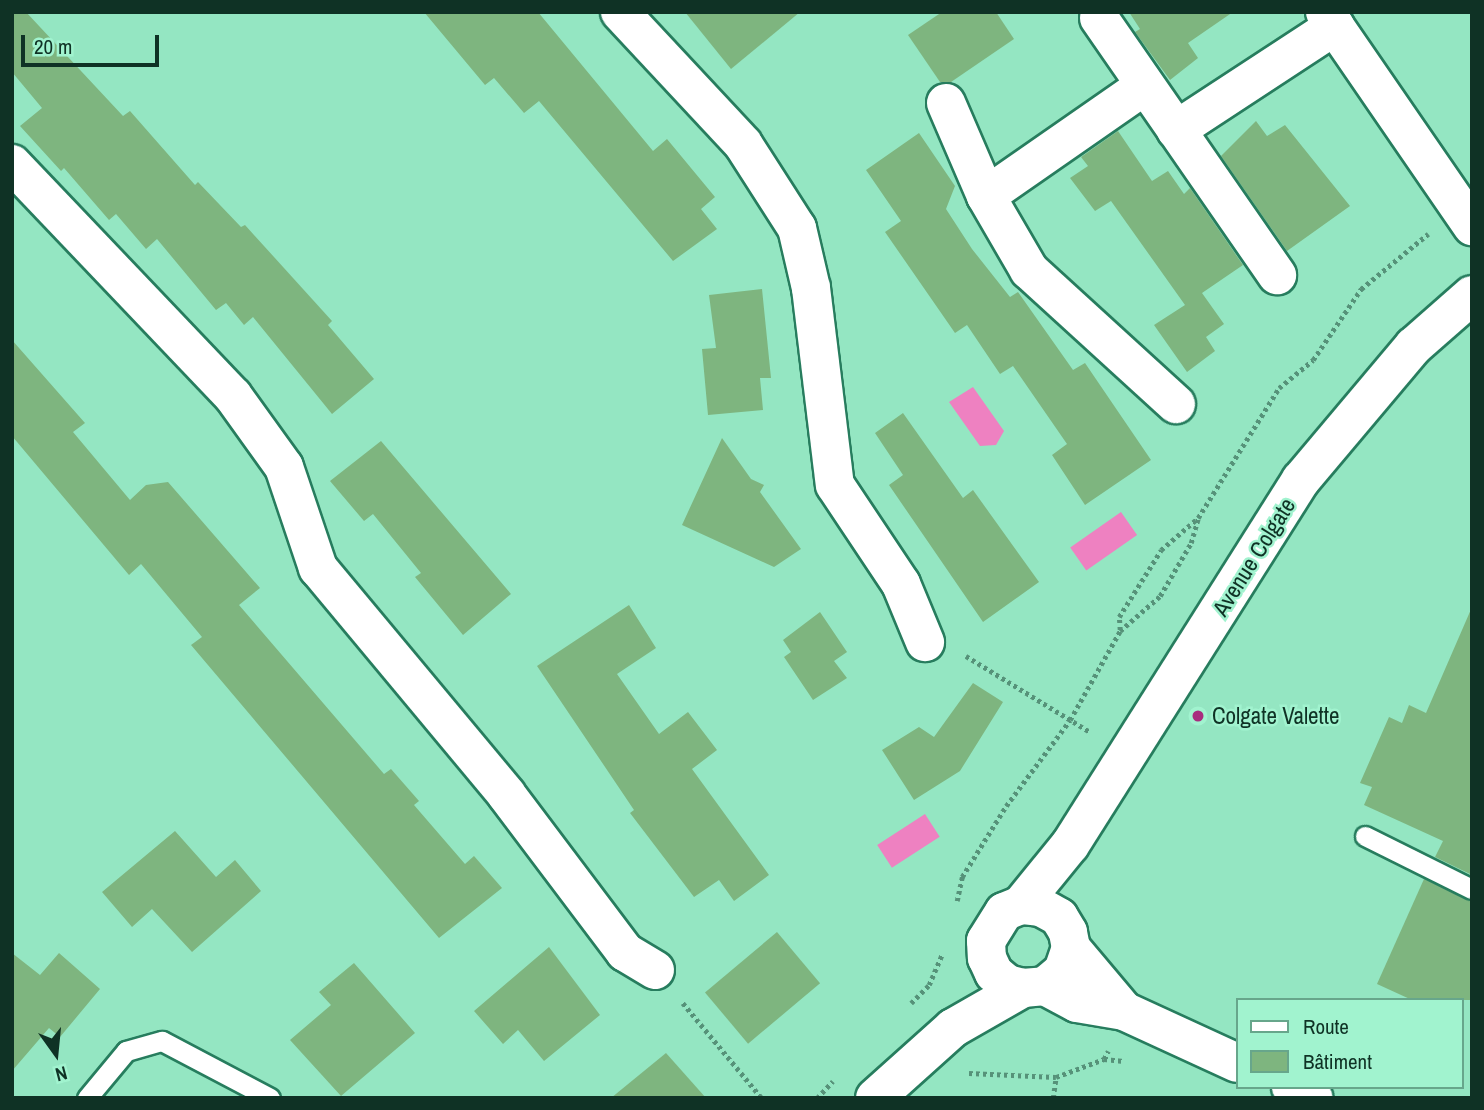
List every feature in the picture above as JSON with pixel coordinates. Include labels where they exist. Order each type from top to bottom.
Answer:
[{"type":"street","points":[[620,12],[743,144],[797,228],[811,288],[835,485],[901,584],[925,642]]},
{"type":"street","points":[[1099,18],[1143,88],[1176,130],[1277,275]]},
{"type":"street","points":[[1176,130],[1330,19],[1472,226]]},
{"type":"street","points":[[986,196],[1143,88]]},
{"type":"street","points":[[946,103],[986,196],[1029,270],[1176,404]]},
{"type":"street","points":[[12,164],[233,396],[284,467],[318,568],[498,784],[625,952],[655,970]]},
{"type":"street","name":"Avenue Colgate","points":[[953,1028],[987,958],[993,925],[1004,912],[1021,905],[1070,845],[1301,480],[1414,346],[1472,296]]},
{"type":"street","name":"Avenue Colgate","points":[[875,1098],[953,1028],[1063,971],[1070,845]]},
{"type":"street","points":[[1021,905],[1041,907],[1065,933],[1124,1011]]},
{"type":"street","points":[[987,958],[1007,984],[1034,987],[1077,1003],[1124,1011],[1236,1063]]},
{"type":"street","points":[[1295,1089],[1314,1098]]},
{"type":"lane","points":[[1365,836],[1472,889]]},
{"type":"lane","points":[[87,1098],[126,1051],[162,1041],[270,1098]]},
{"type":"path","points":[[951,910],[957,900],[962,877],[1000,816],[1070,720],[1120,631],[1160,596],[1191,543],[1198,518],[1279,388],[1313,360],[1361,289],[1433,230]]},
{"type":"path","points":[[1120,631],[1119,617],[1161,550],[1198,518]]},
{"type":"path","points":[[925,642],[967,656],[1097,737]]},
{"type":"path","points":[[904,1010],[929,985],[944,951]]},
{"type":"path","points":[[655,970],[762,1098]]},
{"type":"path","points":[[1104,1059],[1124,1011]]},
{"type":"path","points":[[962,1066],[968,1073],[1056,1077],[1104,1059],[1129,1060]]},
{"type":"path","points":[[1053,1098],[1056,1077]]},
{"type":"path","points":[[817,1098],[836,1078]]},
{"type":"shaded area","points":[[973,387],[1004,431],[996,445],[980,446],[949,402]]},
{"type":"shaded area","points":[[1121,512],[1137,535],[1086,570],[1070,548]]},
{"type":"shaded area","points":[[925,814],[940,837],[892,868],[877,845]]},
{"type":"building","points":[[12,12],[26,12],[123,116],[130,111],[195,185],[198,182],[241,227],[245,225],[332,321],[328,325],[374,379],[332,414],[253,317],[244,325],[226,303],[216,310],[157,239],[146,249],[116,214],[109,220],[64,168],[61,171],[20,126],[42,108],[12,72]]},
{"type":"building","points":[[424,12],[538,12],[653,151],[667,139],[715,197],[701,209],[717,229],[673,261],[539,101],[524,113],[494,78],[485,85]]},
{"type":"building","points":[[685,12],[800,12],[731,69]]},
{"type":"building","points":[[942,12],[996,12],[1014,39],[951,82],[940,82],[908,35]]},
{"type":"building","points":[[1129,12],[1233,12],[1188,43],[1198,58],[1170,80],[1135,32],[1140,29]]},
{"type":"building","points":[[1256,121],[1267,136],[1285,125],[1350,206],[1287,251],[1221,156]]},
{"type":"building","points":[[1118,131],[1152,181],[1168,171],[1184,194],[1190,188],[1243,265],[1202,293],[1224,324],[1206,337],[1215,351],[1187,372],[1154,325],[1185,305],[1111,201],[1095,211],[1070,178],[1088,166],[1081,157]]},
{"type":"building","points":[[919,133],[955,186],[946,209],[972,249],[1010,297],[1018,292],[1073,370],[1085,363],[1151,460],[1085,505],[1052,455],[1067,444],[1013,366],[1000,374],[967,325],[955,333],[885,232],[901,221],[866,170]]},
{"type":"building","points":[[762,289],[771,378],[760,378],[763,410],[708,415],[702,349],[716,348],[709,295]]},
{"type":"building","points":[[12,340],[85,423],[73,432],[130,500],[146,485],[168,482],[260,588],[239,605],[384,774],[391,769],[419,801],[414,805],[465,864],[474,856],[502,888],[439,938],[191,645],[202,637],[141,564],[129,575],[12,436]]},
{"type":"building","points":[[903,413],[963,498],[973,490],[1039,582],[983,622],[889,485],[903,475],[875,433]]},
{"type":"building","points":[[722,438],[751,479],[764,485],[760,492],[801,549],[774,567],[682,525]]},
{"type":"building","points":[[381,441],[511,594],[463,635],[415,577],[421,573],[373,514],[364,521],[330,481]]},
{"type":"building","points":[[629,605],[656,648],[617,674],[659,734],[688,712],[717,750],[692,769],[769,875],[734,901],[719,880],[694,897],[630,813],[634,810],[537,666]]},
{"type":"building","points":[[1472,607],[1472,875],[1435,857],[1443,841],[1364,805],[1372,787],[1360,783],[1389,717],[1402,723],[1409,705],[1426,713]]},
{"type":"building","points":[[820,612],[847,652],[834,661],[847,678],[813,700],[784,657],[791,652],[783,640]]},
{"type":"building","points":[[973,683],[1003,702],[960,771],[914,800],[882,750],[919,727],[934,737]]},
{"type":"building","points":[[175,831],[216,877],[235,860],[261,891],[192,952],[152,909],[132,927],[102,892]]},
{"type":"building","points":[[1424,879],[1472,901],[1472,1000],[1408,998],[1377,984]]},
{"type":"building","points":[[777,932],[820,983],[748,1044],[705,992]]},
{"type":"building","points":[[549,947],[600,1015],[544,1061],[518,1030],[503,1044],[474,1011]]},
{"type":"building","points":[[12,953],[40,975],[59,953],[100,989],[60,1037],[49,1028],[12,1071]]},
{"type":"building","points":[[354,963],[415,1033],[341,1096],[290,1040],[331,1005],[319,992]]},
{"type":"building","points":[[666,1053],[706,1098],[611,1098]]},
{"type":"place","name":"Colgate Valette","points":[[1198,716]]}]
